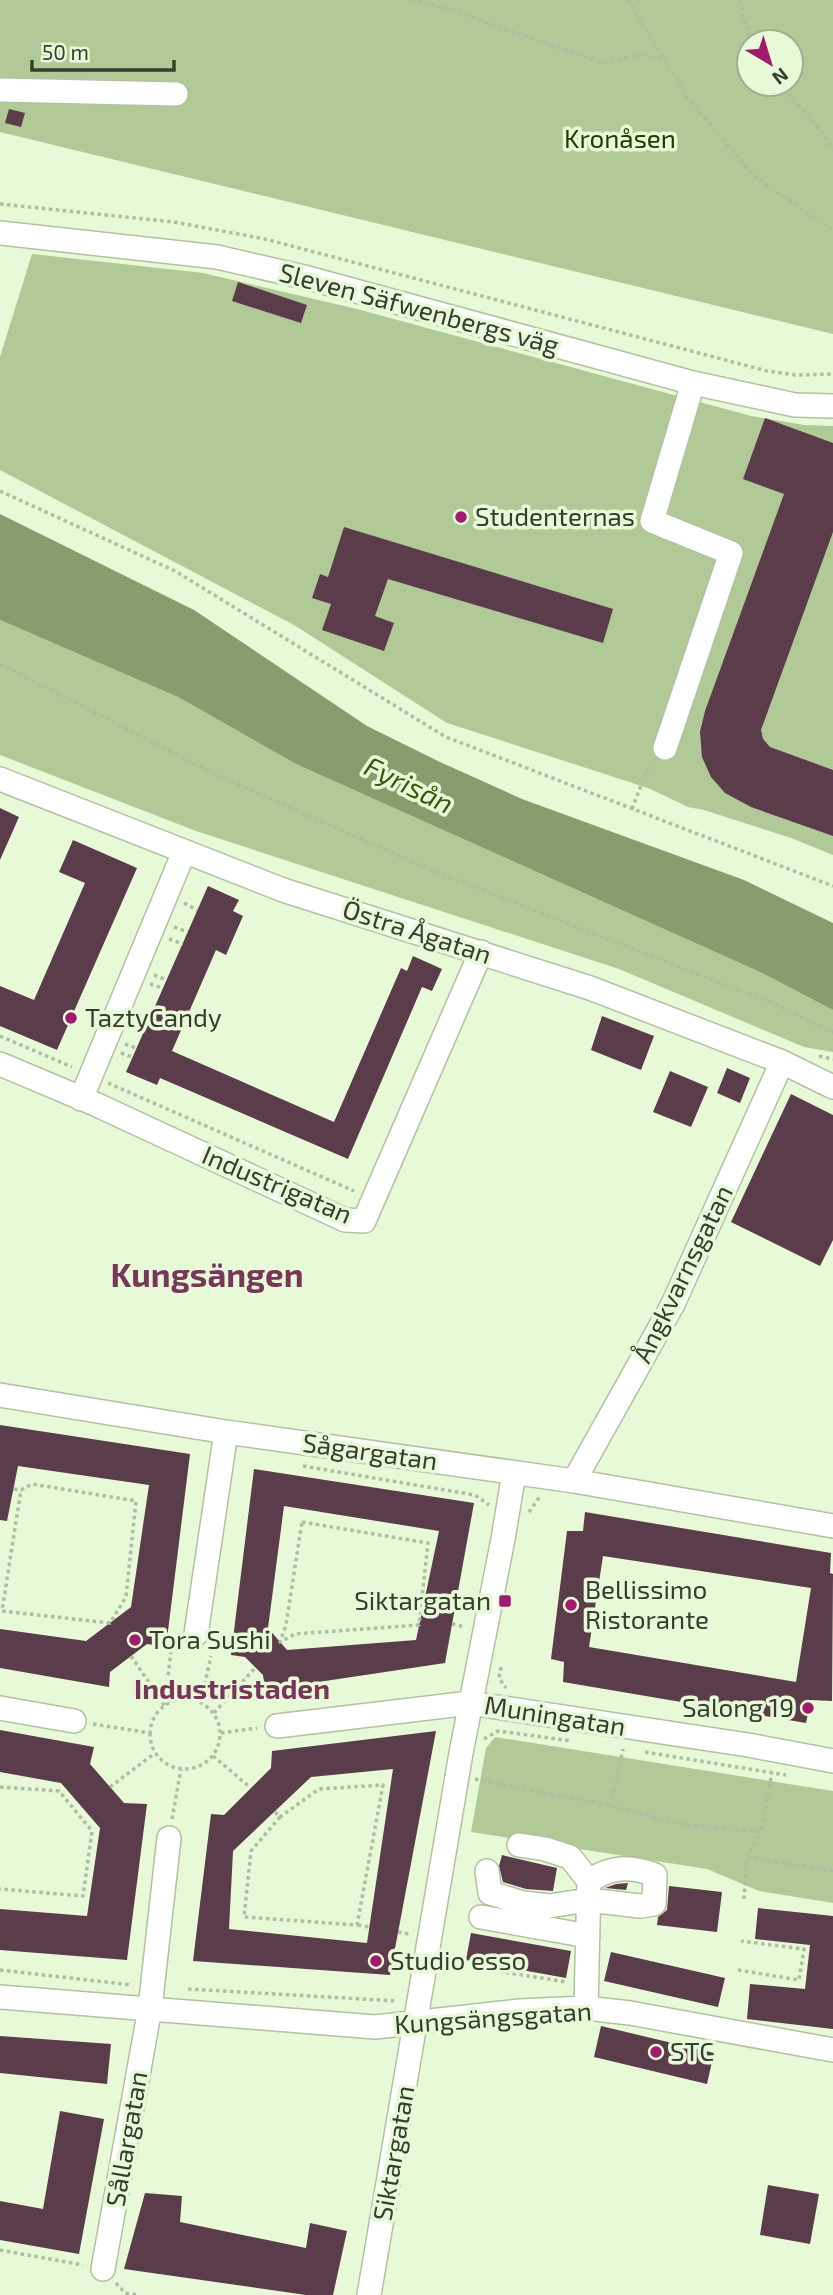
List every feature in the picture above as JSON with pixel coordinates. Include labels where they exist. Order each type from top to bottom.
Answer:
[{"type":"street","points":[[0,90],[176,94]]},
{"type":"street","name":"Sleven Säfwenbergs väg","points":[[0,233],[217,257],[308,278],[693,383],[795,405],[833,406]]},
{"type":"street","points":[[664,748],[731,553],[652,521],[693,383]]},
{"type":"street","name":"Östra Ågatan","points":[[0,779],[283,890],[590,988],[782,1062],[833,1087]]},
{"type":"street","points":[[81,1098],[184,852]]},
{"type":"street","name":"Industrigatan","points":[[0,1064],[81,1098],[345,1220],[364,1221],[481,953]]},
{"type":"street","name":"Ångkvarnsgatan","points":[[574,1481],[673,1304],[782,1062]]},
{"type":"street","name":"Sågargatan","points":[[0,1395],[226,1432],[514,1473]]},
{"type":"street","points":[[196,1634],[226,1432]]},
{"type":"street","points":[[514,1473],[833,1526]]},
{"type":"street","name":"Siktargatan","points":[[369,2295],[471,1703],[522,1511],[514,1473]]},
{"type":"street","name":"Muningatan","points":[[276,1726],[471,1703],[748,1745],[833,1761]]},
{"type":"street","points":[[0,1708],[75,1721]]},
{"type":"street","points":[[150,2008],[169,1838]]},
{"type":"street","points":[[519,1845],[570,1857],[589,1891],[586,2008]]},
{"type":"street","points":[[487,1871],[490,1894],[502,1898],[549,1906],[589,1891]]},
{"type":"street","points":[[481,1917],[588,1936]]},
{"type":"street","name":"Kungsängsgatan","points":[[0,1997],[375,2027],[519,2011],[586,2008],[630,2013],[833,2050]]},
{"type":"street","name":"Sållargatan","points":[[103,2269],[150,2008]]},
{"type":"path","points":[[411,0],[445,8],[603,63],[643,54],[665,60]]},
{"type":"path","points":[[628,0],[688,98],[752,174],[833,231]]},
{"type":"path","points":[[740,0],[747,28]]},
{"type":"path","points":[[792,98],[833,149]]},
{"type":"path","points":[[0,204],[174,222],[265,239],[767,371],[796,375],[833,374]]},
{"type":"path","points":[[0,491],[174,571],[446,737],[833,886]]},
{"type":"path","points":[[0,664],[219,776],[426,868],[777,1005],[833,1033]]},
{"type":"path","points":[[632,809],[647,770],[664,748]]},
{"type":"path","points":[[0,1036],[374,1200]]},
{"type":"path","points":[[302,1466],[475,1495],[488,1505],[522,1511],[541,1495],[545,1478]]},
{"type":"path","points":[[13,1489],[21,1490],[32,1484],[136,1501],[126,1597],[110,1623],[2,1611],[21,1490]]},
{"type":"path","points":[[302,1522],[428,1543],[419,1625],[295,1634],[280,1642],[286,1625],[302,1522]]},
{"type":"path","points":[[452,1624],[465,1627]]},
{"type":"path","points":[[167,1704],[194,1700],[214,1713],[221,1732],[219,1745],[214,1756],[205,1764],[193,1769],[181,1769],[163,1762],[155,1753],[150,1733],[153,1721],[167,1704],[171,1650]]},
{"type":"path","points":[[131,1656],[167,1704]]},
{"type":"path","points":[[201,1703],[208,1692],[205,1683],[211,1656]]},
{"type":"path","points":[[214,1713],[256,1667]]},
{"type":"path","points":[[501,1667],[499,1678],[505,1688]]},
{"type":"path","points":[[75,1721],[150,1733]]},
{"type":"path","points":[[221,1732],[276,1726]]},
{"type":"path","points":[[611,1806],[624,1749]]},
{"type":"path","points":[[110,1787],[155,1753]]},
{"type":"path","points":[[214,1756],[251,1788]]},
{"type":"path","points":[[169,1838],[181,1769]]},
{"type":"path","points":[[744,1899],[747,1857],[761,1832],[772,1773]]},
{"type":"path","points":[[475,1779],[611,1806],[679,1824],[761,1832]]},
{"type":"path","points":[[357,1925],[383,1785],[319,1789],[280,1817],[251,1851],[244,1917],[370,1927]]},
{"type":"path","points":[[0,1787],[59,1791],[92,1831],[83,1896],[0,1889]]},
{"type":"path","points":[[77,1815],[83,1809]]},
{"type":"path","points":[[275,1812],[280,1817]]},
{"type":"path","points":[[747,1857],[833,1871]]},
{"type":"path","points":[[398,1932],[409,1934]]},
{"type":"path","points":[[738,1970],[799,1980],[804,1949],[741,1941]]},
{"type":"path","points":[[471,1967],[587,1985]]},
{"type":"path","points":[[0,2250],[103,2269]]},
{"type":"green space","name":"Kronåsen","points":[[0,0],[833,0],[833,334],[0,132]]},
{"type":"green space","name":"Studenternas","points":[[32,254],[203,273],[357,309],[751,416],[804,425],[833,426],[833,855],[791,838],[688,807],[648,788],[447,723],[294,625],[0,470],[0,357]]},
{"type":"green space","points":[[0,620],[178,697],[296,764],[762,973],[833,1010],[833,1052],[804,1047],[619,969],[196,831],[0,755]]},
{"type":"green space","points":[[495,1737],[833,1791],[833,1903],[759,1891],[707,1869],[471,1832],[486,1748]]},
{"type":"water","name":"Fyrisån","points":[[0,514],[194,610],[367,726],[440,762],[522,799],[744,880],[833,923],[833,1010],[762,973],[296,764],[178,697],[0,620]]},
{"type":"building","points":[[9,109],[25,113],[21,127],[5,123]]},
{"type":"building","points":[[238,282],[307,305],[301,323],[232,301]]},
{"type":"building","points":[[765,418],[833,443],[833,532],[761,730],[763,739],[770,747],[833,770],[833,836],[751,807],[725,793],[711,777],[702,757],[700,732],[705,711],[784,494],[743,479]]},
{"type":"building","points":[[344,527],[613,609],[603,643],[388,579],[375,616],[394,623],[384,651],[322,630],[331,604],[312,598],[320,574],[328,577]]},
{"type":"building","points":[[0,808],[19,817],[0,860]]},
{"type":"building","points":[[73,840],[137,868],[57,1050],[0,1026],[0,986],[34,1000],[85,883],[59,872]]},
{"type":"building","points":[[208,886],[239,900],[233,911],[243,916],[226,955],[216,950],[172,1051],[334,1122],[401,968],[407,971],[413,956],[442,969],[432,991],[422,987],[348,1159],[160,1078],[157,1085],[126,1072]]},
{"type":"building","points":[[602,1016],[654,1036],[641,1070],[591,1050]]},
{"type":"building","points":[[727,1068],[750,1078],[740,1103],[717,1093]]},
{"type":"building","points":[[670,1071],[708,1087],[691,1127],[653,1112]]},
{"type":"building","points":[[791,1094],[833,1115],[833,1240],[820,1266],[731,1222]]},
{"type":"building","points":[[0,1425],[190,1454],[166,1647],[147,1644],[110,1672],[109,1687],[0,1668],[0,1629],[86,1641],[131,1607],[149,1485],[18,1466],[7,1521],[0,1520]]},
{"type":"building","points":[[254,1469],[474,1503],[445,1663],[265,1690],[263,1675],[245,1657],[231,1655]],"holes":[[[284,1506],[439,1531],[416,1640],[287,1650],[268,1628]]]},
{"type":"building","points":[[585,1512],[831,1553],[832,1701],[811,1700],[806,1723],[563,1682],[564,1662],[551,1659],[567,1531],[583,1531]],"holes":[[[603,1556],[811,1588],[796,1682],[589,1647]]]},
{"type":"building","points":[[0,1730],[94,1747],[90,1764],[124,1803],[147,1804],[127,1960],[0,1950],[0,1909],[87,1916],[100,1828],[61,1783],[0,1772]]},
{"type":"building","points":[[436,1731],[390,1975],[193,1961],[211,1814],[224,1815],[271,1768],[272,1751]],"holes":[[[393,1769],[367,1943],[229,1929],[233,1851],[311,1777]]]},
{"type":"building","points":[[502,1855],[557,1868],[553,1891],[526,1889],[503,1882],[499,1866]]},
{"type":"building","points":[[628,1883],[626,1890],[605,1888],[616,1884]]},
{"type":"building","points":[[669,1886],[722,1892],[717,1932],[657,1925],[658,1917],[667,1910]]},
{"type":"building","points":[[758,1908],[833,1916],[833,2029],[747,2019],[750,1984],[805,1989],[810,1945],[755,1939]]},
{"type":"building","points":[[471,1933],[571,1951],[566,1978],[466,1960]]},
{"type":"building","points":[[611,1952],[725,1978],[718,2007],[604,1981]]},
{"type":"building","points":[[601,2026],[714,2053],[707,2084],[594,2057]]},
{"type":"building","points":[[0,2036],[111,2044],[107,2084],[0,2073]]},
{"type":"building","points":[[60,2111],[104,2119],[79,2254],[0,2240],[0,2201],[43,2209]]},
{"type":"building","points":[[768,2185],[819,2194],[810,2244],[760,2235]]},
{"type":"building","points":[[145,2193],[182,2196],[180,2222],[306,2248],[310,2223],[347,2231],[333,2295],[306,2295],[124,2269]]},
{"type":"place","name":"Studenternas","points":[[461,517]]},
{"type":"place","name":"TaztyCandy","points":[[71,1018]]},
{"type":"place","name":"Siktargatan","points":[[505,1601]]},
{"type":"place","name":"Bellissimo Ristorante","points":[[571,1605]]},
{"type":"place","name":"Tora Sushi","points":[[135,1640]]},
{"type":"place","name":"Salong 19","points":[[808,1708]]},
{"type":"place","name":"Studio esso","points":[[376,1961]]},
{"type":"place","name":"STC","points":[[656,2052]]},
{"type":"district","name":"Kungsängen","points":[[207,1275]]},
{"type":"district","name":"Industristaden","points":[[232,1689]]}]
